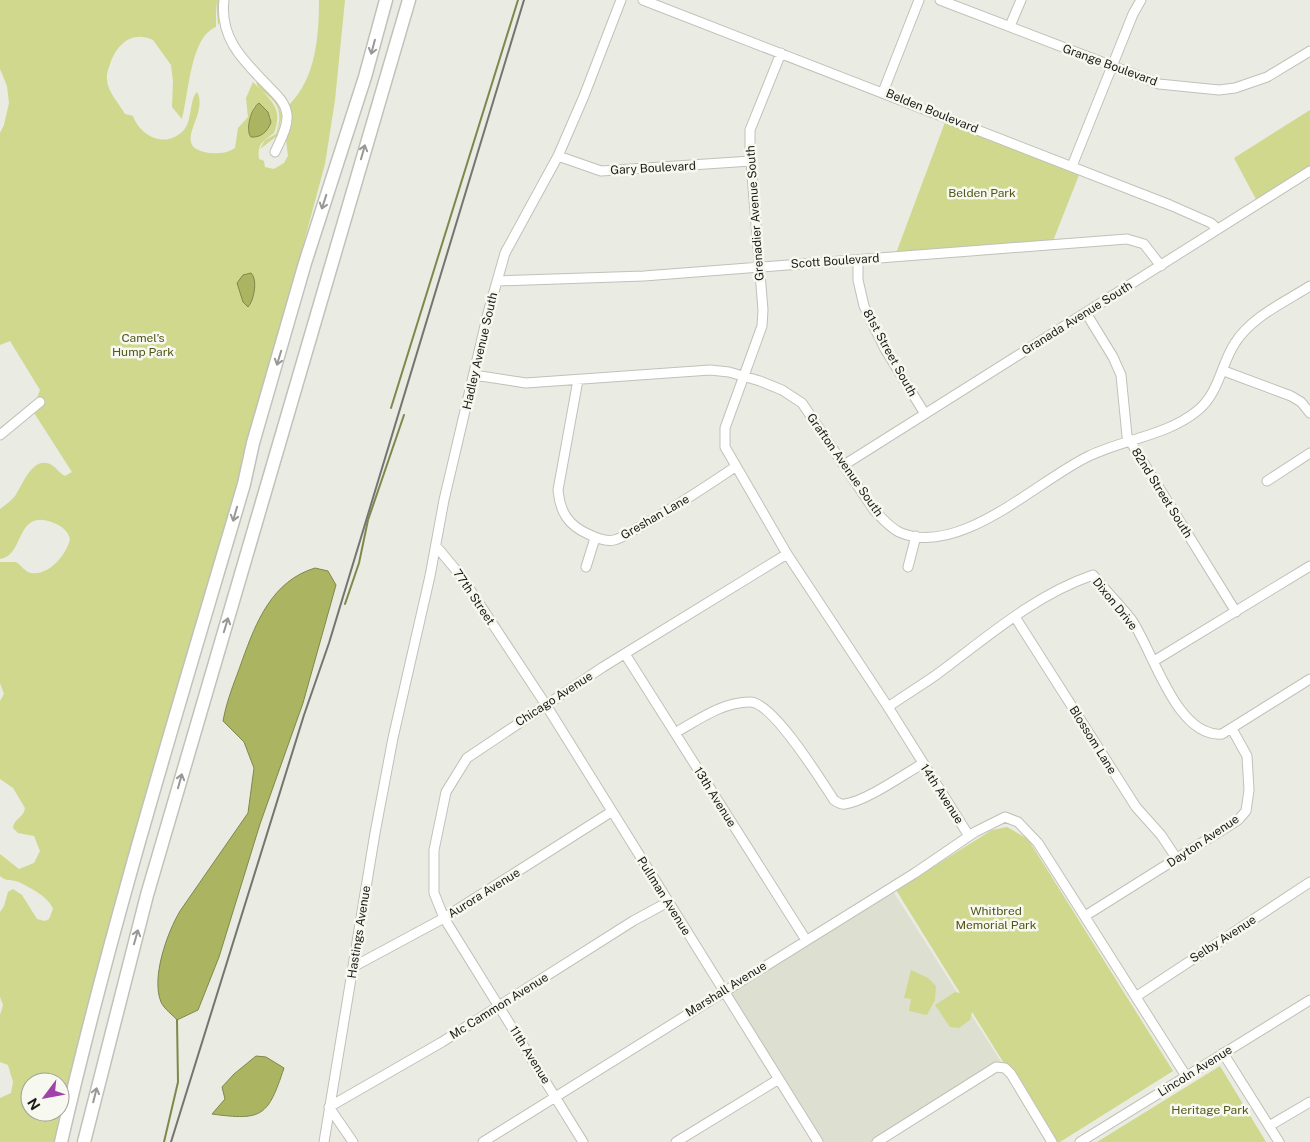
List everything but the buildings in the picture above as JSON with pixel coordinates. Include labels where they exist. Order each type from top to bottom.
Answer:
[{"type":"highway","points":[[61,1142],[97,995],[244,484],[253,443],[305,262],[365,77],[386,0]]},
{"type":"highway","points":[[84,1142],[147,895],[409,0]]},
{"type":"street","points":[[224,0],[224,22],[232,45],[278,96],[286,110],[286,123],[275,152]]},
{"type":"street","name":"Hadley Avenue South","points":[[396,722],[436,546],[444,500],[505,253],[558,156],[584,96],[621,0]]},
{"type":"street","name":"Belden Boulevard","points":[[643,0],[1170,205],[1211,223],[1217,229]]},
{"type":"street","points":[[883,92],[919,0]]},
{"type":"street","name":"Grange Boulevard","points":[[940,0],[1159,84],[1219,90],[1236,88],[1267,77],[1310,51]]},
{"type":"street","points":[[1010,26],[1021,0]]},
{"type":"street","points":[[1072,166],[1132,14],[1141,0]]},
{"type":"street","name":"Grenadier Avenue South","points":[[736,468],[724,440],[725,428],[762,326],[750,130],[781,53]]},
{"type":"street","name":"Gary Boulevard","points":[[558,156],[600,171],[751,161]]},
{"type":"street","name":"Granada Avenue South","points":[[844,466],[1310,171]]},
{"type":"street","name":"Scott Boulevard","points":[[497,281],[644,276],[1127,239],[1144,244],[1161,266]]},
{"type":"street","name":"81st Street South","points":[[858,260],[858,280],[864,306],[885,349],[925,414]]},
{"type":"street","name":"Grafton Avenue South","points":[[474,375],[526,383],[710,370],[744,376],[782,390],[802,402],[874,510],[888,525],[900,532],[916,536],[954,534],[996,513],[1088,456],[1173,426],[1198,411],[1215,388],[1224,371],[1227,356],[1237,340],[1251,326],[1310,286]]},
{"type":"street","name":"82nd Street South","points":[[1086,313],[1113,357],[1121,375],[1126,428],[1129,440],[1236,612]]},
{"type":"street","points":[[1224,371],[1291,396],[1301,402],[1310,413]]},
{"type":"street","points":[[578,380],[558,490],[559,505],[570,524],[595,538],[586,567]]},
{"type":"street","points":[[0,435],[40,402]]},
{"type":"street","points":[[1267,480],[1310,453]]},
{"type":"street","name":"14th Avenue","points":[[736,468],[787,554],[888,707],[922,764],[969,836],[1005,817],[1018,822],[1038,843],[1137,996],[1186,1076]]},
{"type":"street","name":"Greshan Lane","points":[[595,538],[607,541],[616,539],[665,513],[736,468]]},
{"type":"street","points":[[908,567],[916,536]]},
{"type":"street","name":"77th Street","points":[[436,546],[461,576],[510,651]]},
{"type":"street","name":"Chicago Avenue","points":[[444,918],[434,893],[434,850],[446,792],[467,758],[626,654],[787,554]]},
{"type":"street","points":[[1154,661],[1310,566]]},
{"type":"street","name":"Dixon Drive","points":[[888,707],[936,675],[974,644],[1075,581],[1092,575],[1131,620],[1154,661],[1159,678],[1192,724],[1213,735],[1222,734],[1232,729],[1310,679]]},
{"type":"street","name":"Blossom Lane","points":[[1016,617],[1136,807],[1161,835],[1177,859]]},
{"type":"street","name":"Pullman Avenue","points":[[510,651],[546,705],[818,1142]]},
{"type":"street","name":"13th Avenue","points":[[626,654],[806,940]]},
{"type":"street","points":[[675,733],[726,706],[752,702],[770,711],[834,800],[845,804],[870,793],[922,764]]},
{"type":"street","name":"Hastings Avenue","points":[[324,1142],[375,833],[396,722]]},
{"type":"street","name":"Dayton Avenue","points":[[1085,916],[1238,820],[1246,811],[1249,790],[1247,756],[1232,729]]},
{"type":"street","name":"Aurora Avenue","points":[[353,967],[444,918],[611,812]]},
{"type":"street","name":"Marshall Avenue","points":[[483,1142],[724,990],[915,873],[969,836]]},
{"type":"street","name":"Selby Avenue","points":[[1137,996],[1310,882]]},
{"type":"street","name":"Mc Cammon Avenue","points":[[329,1107],[499,1006],[668,902]]},
{"type":"street","name":"11th Avenue","points":[[444,918],[583,1142]]},
{"type":"street","name":"Lincoln Avenue","points":[[1080,1142],[1310,1000]]},
{"type":"street","points":[[1223,1053],[1279,1142]]},
{"type":"street","points":[[877,1142],[996,1067],[1005,1068],[1011,1074],[1052,1142]]},
{"type":"street","points":[[676,1142],[779,1079]]},
{"type":"street","points":[[1270,1126],[1310,1102]]},
{"type":"street","points":[[329,1107],[353,1142]]},
{"type":"shaded area","points":[[259,103],[268,112],[271,122],[264,133],[251,137],[249,134],[250,119]]},
{"type":"shaded area","points":[[251,273],[254,280],[254,290],[248,307],[243,302],[237,283],[243,275]]},
{"type":"shaded area","points":[[315,568],[328,571],[336,585],[303,703],[260,824],[219,957],[198,1010],[177,1020],[162,1005],[158,992],[159,968],[170,931],[180,911],[248,813],[254,768],[244,742],[223,721],[229,698],[247,646],[268,605],[287,583],[300,574]]},
{"type":"shaded area","points":[[891,888],[1005,1068],[1000,1067],[878,1142],[818,1142],[724,990]]},
{"type":"shaded area","points":[[256,1056],[266,1057],[284,1068],[268,1105],[261,1112],[243,1117],[212,1114],[225,1099],[222,1087],[234,1074]]},
{"type":"green space","name":"Camel's Hump Park","points":[[0,0],[219,0],[219,23],[218,25],[216,1],[216,27],[207,33],[196,54],[182,119],[172,107],[173,81],[171,65],[153,40],[139,37],[133,38],[118,48],[111,61],[107,75],[108,85],[125,114],[133,116],[136,123],[147,134],[161,139],[169,139],[183,131],[188,122],[193,100],[197,92],[200,101],[191,137],[192,144],[197,150],[215,153],[226,152],[235,148],[238,128],[248,117],[246,98],[253,82],[270,99],[276,110],[277,124],[274,133],[262,143],[259,150],[259,159],[264,161],[265,167],[274,169],[284,163],[288,156],[286,140],[292,119],[289,105],[305,82],[314,56],[317,42],[319,0],[345,0],[335,100],[325,164],[260,405],[117,897],[70,1083],[70,1072],[20,1072],[20,1122],[60,1122],[55,1142],[0,1142],[0,1098],[11,1093],[13,1082],[8,1065],[0,1062],[0,1015],[3,1005],[0,997],[0,912],[8,892],[13,889],[22,895],[37,919],[45,921],[49,919],[53,909],[43,896],[19,882],[0,876],[0,854],[19,869],[34,863],[40,851],[34,836],[18,833],[13,828],[25,808],[13,788],[0,779],[0,701],[4,694],[0,683],[0,562],[16,562],[31,573],[38,573],[56,563],[65,551],[70,539],[66,531],[57,524],[42,520],[33,521],[26,527],[14,550],[8,556],[0,559],[0,509],[15,496],[28,473],[38,464],[50,464],[65,476],[72,472],[29,405],[37,398],[40,390],[10,341],[0,345],[0,133],[4,125],[9,103],[7,86],[0,69]],"holes":[[[254,106],[268,112],[271,119],[248,130]]]},
{"type":"green space","points":[[256,80],[277,102],[282,116],[277,136],[260,149],[265,140],[276,134],[279,111],[276,104],[257,86]]},
{"type":"green space","points":[[1310,110],[1310,171],[1258,203],[1234,158]]},
{"type":"green space","name":"Belden Park","points":[[947,117],[1081,170],[1051,246],[895,256]]},
{"type":"green space","name":"Whitbred Memorial Park","points":[[1007,827],[1028,839],[1173,1071],[1060,1142],[1053,1142],[972,1012],[970,1020],[959,1028],[950,1027],[935,1005],[955,992],[960,993],[896,890],[992,830]]},
{"type":"green space","points":[[911,970],[928,978],[936,986],[935,1000],[927,1015],[909,1011],[911,999],[904,998]]},
{"type":"green space","name":"Heritage Park","points":[[1220,1066],[1266,1142],[1097,1142]]},
{"type":"waterway","points":[[391,408],[518,0]]},
{"type":"waterway","points":[[345,604],[359,563],[368,520],[404,415]]},
{"type":"waterway","points":[[164,1142],[178,1082],[177,1020]]},
{"type":"railway","points":[[171,1142],[304,715],[329,643],[524,0]]}]
